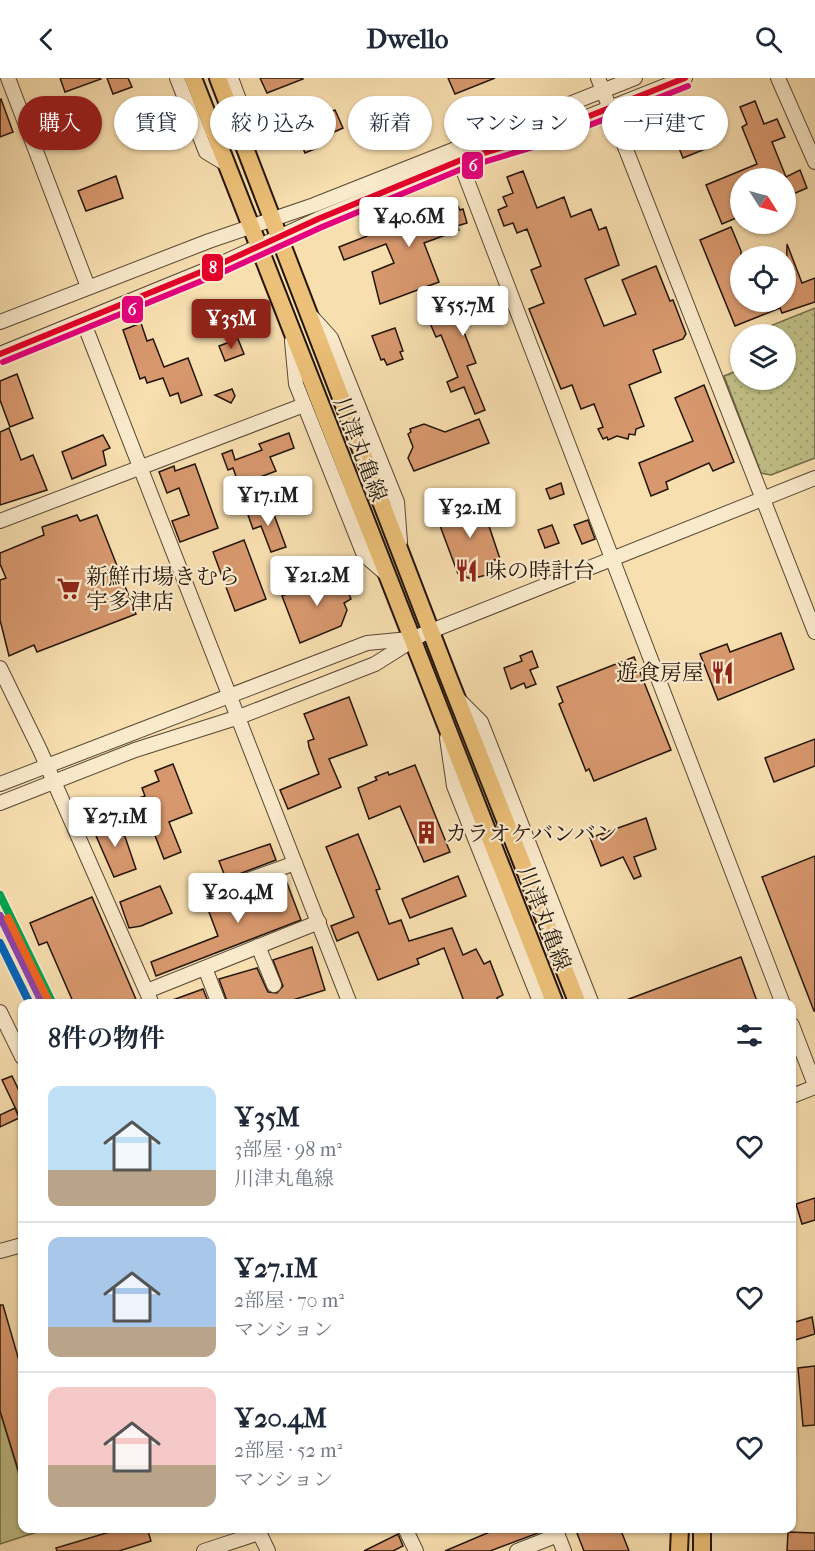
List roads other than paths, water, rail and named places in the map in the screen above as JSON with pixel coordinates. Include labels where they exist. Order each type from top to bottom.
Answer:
[{"type":"main road","name":"川津丸亀線","points":[[193,78],[553,999]]},
{"type":"main road","name":"川津丸亀線","points":[[218,78],[225,96]]},
{"type":"main road","name":"川津丸亀線","points":[[246,150],[456,697],[576,999]]},
{"type":"main road","points":[[680,1533],[680,1551]]},
{"type":"main road","points":[[702,1533],[702,1551]]},
{"type":"street","points":[[8,78],[88,287]]},
{"type":"street","points":[[177,78],[206,152],[226,164]]},
{"type":"street","points":[[231,78],[238,96]]},
{"type":"street","points":[[0,354],[258,248],[601,84],[635,78]]},
{"type":"street","points":[[638,96],[685,78]]},
{"type":"street","points":[[778,78],[815,162]]},
{"type":"street","points":[[788,78],[799,105],[806,138]]},
{"type":"street","points":[[0,322],[250,225],[458,154],[534,138],[602,110]]},
{"type":"street","points":[[627,150],[815,632]]},
{"type":"street","points":[[458,154],[469,188],[781,999]]},
{"type":"street","points":[[83,321],[348,999]]},
{"type":"street","points":[[292,333],[296,384],[304,405],[364,555],[386,574]]},
{"type":"street","points":[[0,521],[140,465],[304,405]]},
{"type":"street","points":[[0,803],[135,750],[239,717],[375,664],[412,639],[815,478]]},
{"type":"street","points":[[0,784],[366,643],[412,639]]},
{"type":"street","points":[[0,668],[47,766],[150,997],[205,968],[319,922]]},
{"type":"street","points":[[456,697],[481,722],[590,999]]},
{"type":"street","points":[[445,724],[453,786],[539,999]]},
{"type":"street","points":[[229,887],[296,863]]},
{"type":"street","points":[[258,946],[274,985]]},
{"type":"street","points":[[205,968],[217,999]]},
{"type":"street","points":[[0,1011],[18,1049]]},
{"type":"street","points":[[796,1036],[815,1086],[796,1094]]},
{"type":"street","points":[[0,1251],[18,1246]]},
{"type":"street","points":[[204,1551],[253,1533]]},
{"type":"street","points":[[259,1533],[268,1551]]},
{"type":"street","points":[[407,1533],[416,1551]]},
{"type":"street","points":[[517,1551],[554,1533]]},
{"type":"street","points":[[556,1533],[564,1551]]},
{"type":"place","name":"味の時計台","points":[[467,570]]},
{"type":"place","name":"新鮮市場きむら 宇多津店","points":[[68,589]]},
{"type":"place","name":"遊食房屋","points":[[722,672]]},
{"type":"place","name":"カラオケバンバン","points":[[427,833]]}]
